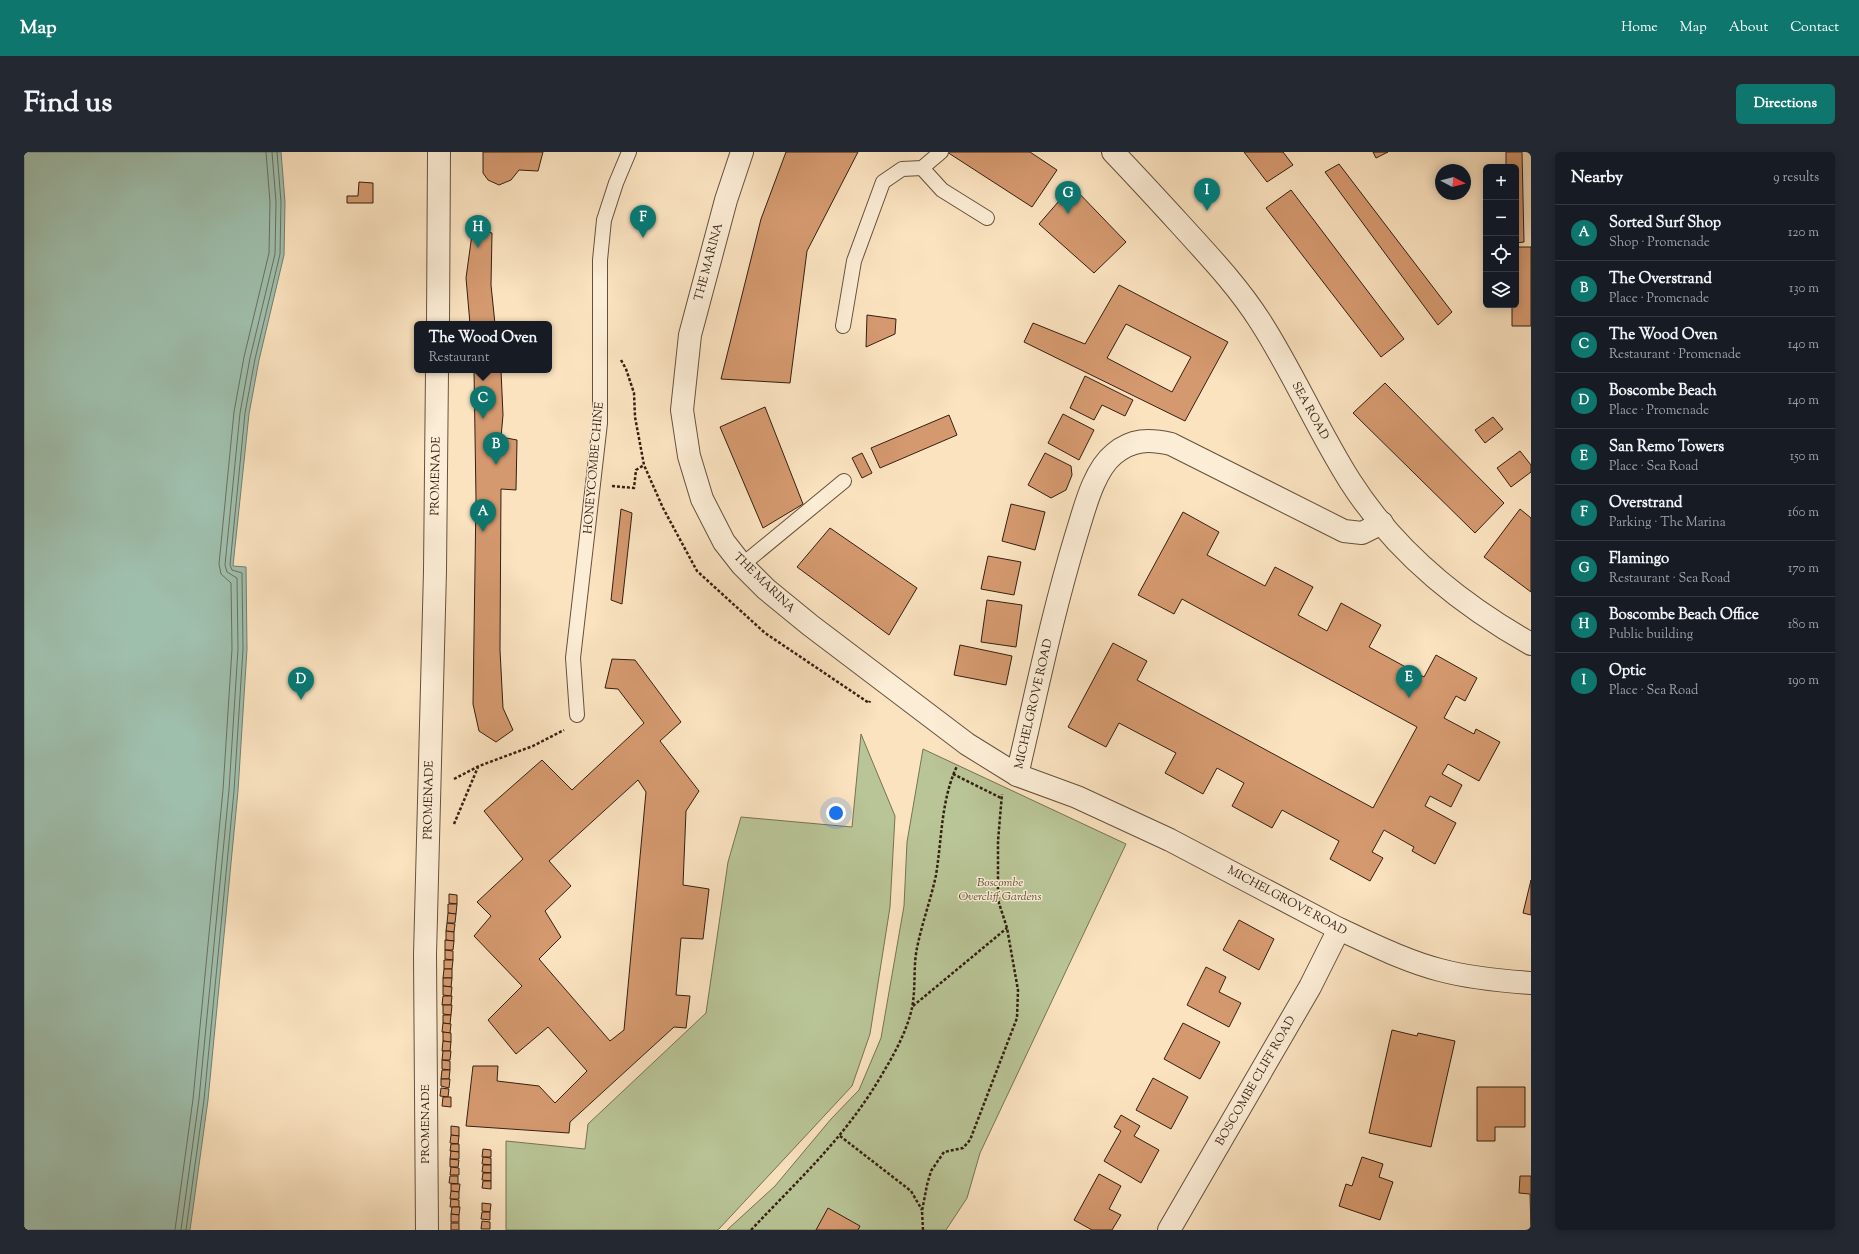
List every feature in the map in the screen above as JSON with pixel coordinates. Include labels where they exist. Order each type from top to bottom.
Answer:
[{"type":"street","points":[[438,321],[439,152]]},
{"type":"street","name":"THE MARINA","points":[[742,152],[726,200],[690,336],[682,410],[689,456],[702,499],[724,542],[742,565],[810,625],[967,744],[1013,773]]},
{"type":"street","name":"SEA ROAD","points":[[1117,153],[1223,270],[1260,320],[1350,482],[1382,523],[1412,558],[1446,587],[1507,631],[1531,644]]},
{"type":"street","name":"PROMENADE","points":[[427,1230],[425,955],[435,571],[437,373]]},
{"type":"street","name":"MICHELGROVE ROAD","points":[[1382,523],[1362,533],[1344,531],[1171,444],[1152,440],[1130,443],[1113,455],[1090,491],[1062,583],[1013,773],[1077,797],[1170,840],[1339,929],[1389,951],[1440,970],[1494,980],[1531,983]]},
{"type":"street","name":"BOSCOMBE CLIFF ROAD","points":[[1168,1230],[1310,987],[1339,929]]},
{"type":"lane","name":"HONEYCOMBE CHINE","points":[[577,715],[573,658],[600,423],[600,260],[604,220],[616,183],[629,152]]},
{"type":"lane","points":[[843,326],[854,261],[883,182],[902,169],[922,168],[941,152]]},
{"type":"lane","points":[[922,168],[942,190],[987,218]]},
{"type":"lane","points":[[742,565],[844,482]]},
{"type":"path","points":[[614,486],[634,488],[636,470],[644,465]]},
{"type":"path","points":[[478,766],[533,746],[564,731],[563,723]]},
{"type":"path","points":[[751,1230],[812,1169],[840,1136],[864,1104],[895,1054],[908,1022],[912,1006],[916,949],[936,875],[942,816],[953,774],[967,744]]},
{"type":"path","points":[[923,1230],[922,1211],[931,1171],[944,1152],[963,1148],[970,1140],[1017,1018],[1018,990],[1007,928],[998,900],[998,841],[1001,798],[1013,773]]},
{"type":"path","points":[[953,774],[1001,798]]},
{"type":"path","points":[[912,1006],[1007,928]]},
{"type":"path","points":[[840,1136],[911,1191],[922,1211]]},
{"type":"green space","points":[[861,734],[895,816],[890,907],[870,1034],[852,1086],[718,1230],[506,1230],[506,1141],[585,1149],[588,1124],[706,1013],[728,862],[741,817],[852,827]]},
{"type":"green space","name":"Boscombe Overcliff Gardens","points":[[923,749],[1126,844],[980,1153],[967,1198],[946,1230],[727,1230],[775,1186],[831,1119],[859,1090],[881,1038],[904,906],[907,842]]},
{"type":"water","points":[[24,152],[281,152],[285,202],[284,255],[259,360],[249,414],[233,566],[246,567],[247,649],[238,791],[208,1100],[190,1230],[24,1230]]},
{"type":"building","points":[[483,152],[543,152],[538,171],[519,170],[511,180],[499,185],[488,180],[483,173]]},
{"type":"building","points":[[786,152],[858,152],[807,251],[790,383],[721,379],[761,219]]},
{"type":"building","points":[[947,152],[1030,152],[1057,170],[1032,207]]},
{"type":"building","points":[[1244,152],[1283,152],[1293,165],[1267,182]]},
{"type":"building","points":[[1373,152],[1388,152],[1376,158]]},
{"type":"building","points":[[1506,152],[1522,152],[1524,242],[1519,243],[1519,164],[1506,164]]},
{"type":"building","points":[[1339,164],[1452,312],[1438,325],[1325,172]]},
{"type":"building","points":[[359,182],[373,183],[373,203],[347,203],[347,196],[358,196]]},
{"type":"building","points":[[1072,186],[1126,242],[1094,273],[1039,224]]},
{"type":"building","points":[[1291,190],[1404,339],[1381,357],[1266,208]]},
{"type":"building","points":[[473,227],[492,233],[491,285],[495,321],[470,321],[466,278]]},
{"type":"building","points":[[1519,247],[1531,247],[1531,326],[1512,326],[1512,308],[1519,308]]},
{"type":"building","points":[[1119,285],[1228,342],[1185,421],[1024,342],[1033,323],[1085,344]],"holes":[[[1126,324],[1191,357],[1172,392],[1107,358]]]},
{"type":"building","points":[[867,315],[896,319],[895,334],[866,347]]},
{"type":"building","points":[[474,373],[501,373],[503,415],[501,437],[517,440],[516,490],[501,489],[500,650],[503,708],[513,730],[496,742],[479,731],[473,704],[476,499]]},
{"type":"building","points":[[1085,376],[1133,400],[1125,416],[1102,405],[1094,420],[1070,408]]},
{"type":"building","points":[[1385,383],[1504,503],[1475,533],[1353,413]]},
{"type":"building","points":[[765,407],[803,504],[763,528],[720,427]]},
{"type":"building","points":[[1063,414],[1094,430],[1079,460],[1048,443]]},
{"type":"building","points":[[949,415],[957,435],[880,468],[871,448]]},
{"type":"building","points":[[1493,417],[1503,429],[1485,443],[1475,430]]},
{"type":"building","points":[[1520,451],[1531,465],[1531,472],[1511,487],[1497,468]]},
{"type":"building","points":[[862,453],[872,473],[862,478],[852,458]]},
{"type":"building","points":[[1045,453],[1071,466],[1072,475],[1066,490],[1051,498],[1028,485]]},
{"type":"building","points":[[1011,504],[1045,512],[1035,550],[1002,541]]},
{"type":"building","points":[[621,509],[632,513],[622,604],[611,600]]},
{"type":"building","points":[[1520,509],[1531,518],[1531,592],[1484,557]]},
{"type":"building","points":[[1183,512],[1219,532],[1207,555],[1265,586],[1275,567],[1313,587],[1298,615],[1327,631],[1341,603],[1381,625],[1369,647],[1424,677],[1436,655],[1477,678],[1465,701],[1456,696],[1444,718],[1474,734],[1476,729],[1500,742],[1479,781],[1448,764],[1442,774],[1462,785],[1451,807],[1430,796],[1425,806],[1456,823],[1435,864],[1412,851],[1414,847],[1384,830],[1372,852],[1383,858],[1370,881],[1330,859],[1339,841],[1282,810],[1272,828],[1232,806],[1244,783],[1217,768],[1203,794],[1165,773],[1176,753],[1119,723],[1106,747],[1068,727],[1113,643],[1147,661],[1137,680],[1373,808],[1417,727],[1182,599],[1174,614],[1138,595]]},
{"type":"building","points":[[830,528],[917,588],[889,635],[797,567]]},
{"type":"building","points":[[988,556],[1021,562],[1014,595],[981,589]]},
{"type":"building","points":[[987,600],[1022,605],[1016,647],[981,642]]},
{"type":"building","points":[[960,645],[1012,656],[1006,685],[954,675]]},
{"type":"building","points":[[612,659],[635,660],[681,722],[660,741],[699,791],[686,811],[683,885],[709,889],[703,939],[681,938],[676,995],[690,996],[686,1028],[674,1027],[570,1122],[569,1133],[466,1126],[473,1066],[498,1066],[497,1081],[539,1086],[555,1103],[587,1071],[548,1027],[516,1054],[488,1020],[522,986],[474,936],[491,916],[477,902],[523,859],[484,811],[542,760],[572,790],[644,723],[618,689],[605,688]],"holes":[[[638,780],[646,792],[624,1030],[610,1041],[539,959],[561,937],[545,911],[571,886],[549,861]]]},
{"type":"building","points":[[1531,880],[1531,915],[1523,913]]},
{"type":"building","points":[[449,894],[457,895],[457,904],[449,903]]},
{"type":"building","points":[[448,904],[457,904],[456,914],[448,913]]},
{"type":"building","points":[[448,913],[456,914],[455,923],[447,923]]},
{"type":"building","points":[[1239,920],[1274,939],[1259,970],[1223,950]]},
{"type":"building","points":[[447,923],[455,924],[454,932],[446,931]]},
{"type":"building","points":[[446,931],[454,932],[454,941],[446,940]]},
{"type":"building","points":[[445,940],[454,941],[453,950],[445,950]]},
{"type":"building","points":[[445,950],[453,951],[453,960],[445,959]]},
{"type":"building","points":[[444,960],[453,960],[452,969],[444,969]]},
{"type":"building","points":[[1206,967],[1226,977],[1219,992],[1241,1003],[1229,1027],[1187,1005]]},
{"type":"building","points":[[444,969],[452,969],[452,978],[443,978]]},
{"type":"building","points":[[443,978],[452,978],[451,987],[443,986]]},
{"type":"building","points":[[443,986],[452,987],[451,996],[443,995]]},
{"type":"building","points":[[443,996],[452,996],[451,1005],[442,1005]]},
{"type":"building","points":[[443,1005],[452,1005],[451,1015],[443,1014]]},
{"type":"building","points":[[443,1015],[451,1015],[450,1024],[443,1023]]},
{"type":"building","points":[[443,1023],[451,1024],[450,1033],[442,1032]]},
{"type":"building","points":[[1183,1023],[1220,1042],[1200,1079],[1164,1059]]},
{"type":"building","points":[[1392,1030],[1417,1036],[1418,1033],[1455,1041],[1431,1147],[1369,1133]]},
{"type":"building","points":[[443,1032],[451,1033],[451,1042],[443,1041]]},
{"type":"building","points":[[443,1041],[451,1042],[450,1051],[442,1051]]},
{"type":"building","points":[[443,1051],[451,1051],[450,1060],[442,1060]]},
{"type":"building","points":[[442,1060],[450,1061],[450,1070],[442,1069]]},
{"type":"building","points":[[442,1070],[450,1070],[449,1079],[441,1079]]},
{"type":"building","points":[[1153,1078],[1188,1097],[1171,1129],[1136,1110]]},
{"type":"building","points":[[441,1079],[450,1079],[449,1088],[441,1086]]},
{"type":"building","points":[[1477,1087],[1525,1087],[1525,1127],[1495,1127],[1495,1141],[1477,1141]]},
{"type":"building","points":[[441,1088],[449,1089],[448,1097],[440,1096]]},
{"type":"building","points":[[443,1097],[451,1097],[451,1107],[442,1106]]},
{"type":"building","points":[[1121,1115],[1140,1126],[1134,1136],[1159,1150],[1141,1183],[1104,1161],[1121,1131],[1114,1127]]},
{"type":"building","points":[[451,1126],[459,1127],[459,1136],[451,1135]]},
{"type":"building","points":[[451,1135],[459,1136],[458,1144],[450,1143]]},
{"type":"building","points":[[451,1144],[459,1144],[459,1152],[450,1151]]},
{"type":"building","points":[[483,1149],[491,1150],[491,1157],[482,1157]]},
{"type":"building","points":[[451,1151],[459,1152],[459,1159],[450,1159]]},
{"type":"building","points":[[483,1157],[491,1158],[491,1165],[482,1164]]},
{"type":"building","points":[[1362,1157],[1383,1164],[1379,1177],[1393,1182],[1380,1220],[1339,1206],[1346,1184],[1352,1186]]},
{"type":"building","points":[[450,1159],[459,1160],[458,1167],[450,1167]]},
{"type":"building","points":[[483,1165],[491,1165],[491,1173],[482,1172]]},
{"type":"building","points":[[451,1167],[459,1168],[459,1175],[450,1175]]},
{"type":"building","points":[[483,1173],[491,1173],[491,1181],[482,1180]]},
{"type":"building","points":[[1099,1174],[1121,1186],[1109,1209],[1121,1215],[1112,1230],[1092,1230],[1074,1220]]},
{"type":"building","points":[[450,1176],[458,1176],[458,1184],[449,1183]]},
{"type":"building","points":[[1520,1176],[1531,1176],[1531,1230],[1530,1194],[1519,1193]]},
{"type":"building","points":[[483,1181],[491,1181],[491,1189],[482,1188]]},
{"type":"building","points":[[451,1184],[460,1184],[459,1192],[451,1191]]},
{"type":"building","points":[[451,1191],[459,1192],[459,1199],[450,1199]]},
{"type":"building","points":[[451,1199],[459,1200],[459,1207],[450,1207]]},
{"type":"building","points":[[482,1203],[491,1204],[490,1212],[482,1211]]},
{"type":"building","points":[[452,1207],[460,1207],[459,1215],[451,1214]]},
{"type":"building","points":[[828,1208],[860,1226],[858,1230],[816,1230]]},
{"type":"building","points":[[482,1212],[490,1212],[490,1220],[481,1219]]},
{"type":"building","points":[[451,1214],[459,1215],[459,1222],[451,1222]]},
{"type":"building","points":[[482,1221],[490,1222],[490,1229],[481,1229]]},
{"type":"building","points":[[451,1223],[459,1223],[459,1230],[451,1230]]},
{"type":"place","name":"Optic","points":[[1207,211]]},
{"type":"place","name":"Flamingo","points":[[1068,214]]},
{"type":"place","name":"Overstrand","points":[[643,238]]},
{"type":"place","name":"Boscombe Beach Office","points":[[478,248]]},
{"type":"place","name":"The Wood Oven","points":[[483,419]]},
{"type":"place","name":"The Overstrand","points":[[496,465]]},
{"type":"place","name":"Sorted Surf Shop","points":[[483,532]]},
{"type":"place","name":"San Remo Towers","points":[[1409,698]]},
{"type":"place","name":"Boscombe Beach","points":[[301,700]]}]
